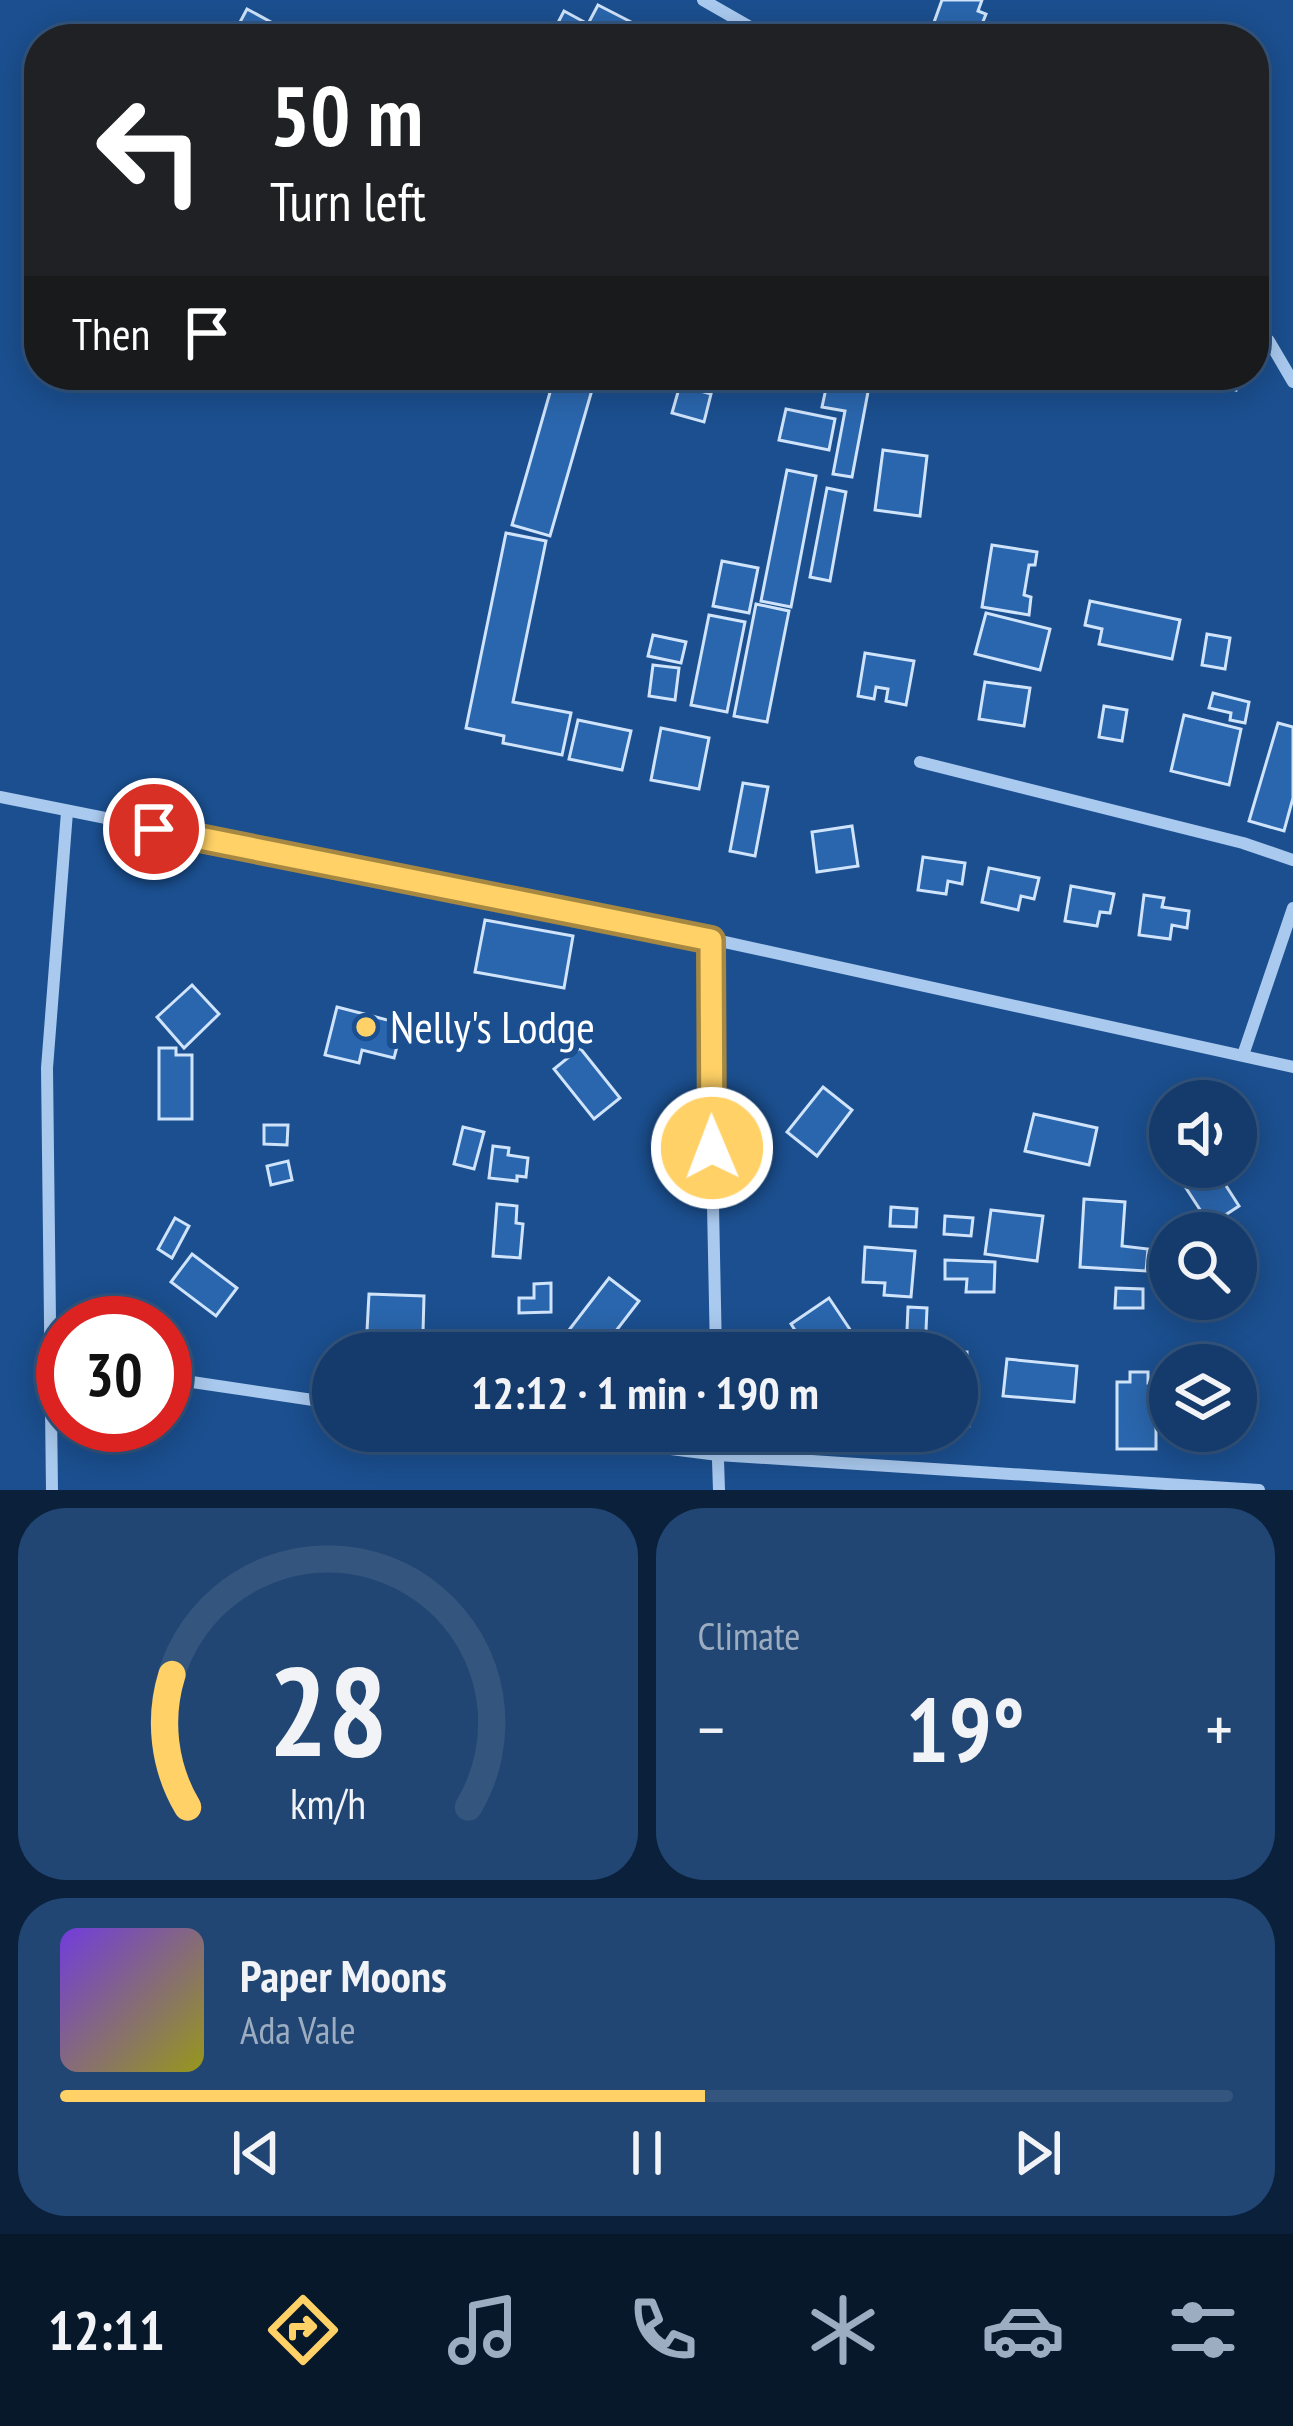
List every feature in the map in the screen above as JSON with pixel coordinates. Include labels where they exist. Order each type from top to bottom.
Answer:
[{"type":"street","points":[[703,0],[744,24]]},
{"type":"street","points":[[1269,342],[1293,382]]},
{"type":"street","points":[[920,763],[1243,843],[1293,860]]},
{"type":"street","points":[[0,797],[711,940],[1293,1067]]},
{"type":"street","points":[[49,1296],[47,1068],[67,812]]},
{"type":"street","points":[[1244,1055],[1293,908]]},
{"type":"street","points":[[711,940],[716,1332]]},
{"type":"street","points":[[192,1382],[312,1400]]},
{"type":"street","points":[[51,1452],[52,1490]]},
{"type":"street","points":[[688,1452],[1259,1490]]},
{"type":"street","points":[[718,1452],[719,1490]]},
{"type":"building","points":[[942,0],[982,0],[978,11],[986,14],[982,24],[933,24]]},
{"type":"building","points":[[598,5],[635,24],[588,24]]},
{"type":"building","points":[[247,9],[274,24],[239,24]]},
{"type":"building","points":[[564,11],[588,24],[557,24]]},
{"type":"building","points":[[551,390],[592,390],[550,536],[512,525]]},
{"type":"building","points":[[679,390],[711,394],[704,422],[672,413]]},
{"type":"building","points":[[826,390],[868,392],[852,477],[833,474],[845,411],[822,407]]},
{"type":"building","points":[[786,409],[835,419],[829,450],[779,440]]},
{"type":"building","points":[[883,450],[927,456],[920,516],[875,510]]},
{"type":"building","points":[[787,470],[816,476],[791,607],[761,601]]},
{"type":"building","points":[[827,488],[846,492],[830,581],[810,577]]},
{"type":"building","points":[[506,533],[546,541],[513,702],[571,713],[562,755],[503,743],[504,736],[466,728]]},
{"type":"building","points":[[992,545],[1037,552],[1035,565],[1029,565],[1024,595],[1031,597],[1029,615],[982,607]]},
{"type":"building","points":[[722,561],[758,568],[749,613],[713,606]]},
{"type":"building","points":[[1090,601],[1180,620],[1172,659],[1099,644],[1102,629],[1085,625]]},
{"type":"building","points":[[756,604],[789,611],[767,722],[734,716]]},
{"type":"building","points":[[986,613],[1050,629],[1040,670],[975,654]]},
{"type":"building","points":[[709,615],[745,622],[727,712],[691,705]]},
{"type":"building","points":[[1207,634],[1230,638],[1225,669],[1202,665]]},
{"type":"building","points":[[653,635],[686,642],[681,663],[648,656]]},
{"type":"building","points":[[865,653],[914,661],[906,705],[886,701],[888,689],[876,687],[874,699],[858,696]]},
{"type":"building","points":[[653,665],[679,668],[675,700],[649,696]]},
{"type":"building","points":[[985,682],[1030,688],[1024,726],[979,719]]},
{"type":"building","points":[[1213,693],[1249,702],[1245,723],[1230,720],[1231,713],[1209,708]]},
{"type":"building","points":[[1104,706],[1127,710],[1122,741],[1099,737]]},
{"type":"building","points":[[1184,715],[1241,729],[1229,785],[1171,771]]},
{"type":"building","points":[[578,720],[631,731],[622,770],[569,759]]},
{"type":"building","points":[[1278,723],[1293,727],[1293,798],[1284,831],[1249,821]]},
{"type":"building","points":[[661,728],[709,738],[699,789],[651,780]]},
{"type":"building","points":[[743,783],[768,787],[755,856],[730,851]]},
{"type":"building","points":[[852,826],[858,866],[817,872],[812,832]]},
{"type":"building","points":[[923,857],[965,863],[962,884],[948,881],[946,894],[918,890]]},
{"type":"building","points":[[989,868],[1039,878],[1034,899],[1021,896],[1018,910],[982,902]]},
{"type":"building","points":[[1071,886],[1114,894],[1110,913],[1100,912],[1097,926],[1065,921]]},
{"type":"building","points":[[1144,895],[1164,898],[1162,907],[1189,911],[1187,928],[1172,925],[1170,939],[1139,935]]},
{"type":"building","points":[[485,920],[573,936],[564,988],[475,972]]},
{"type":"building","points":[[192,985],[219,1014],[184,1048],[157,1017]]},
{"type":"building","points":[[337,1007],[403,1024],[394,1058],[362,1050],[359,1063],[325,1055]]},
{"type":"building","points":[[159,1048],[192,1055],[192,1119],[159,1119]]},
{"type":"building","points":[[580,1048],[620,1098],[594,1119],[554,1069]]},
{"type":"building","points":[[823,1087],[852,1110],[817,1156],[787,1132]]},
{"type":"building","points":[[1034,1114],[1097,1128],[1089,1165],[1025,1151]]},
{"type":"building","points":[[264,1125],[288,1125],[287,1145],[264,1144]]},
{"type":"building","points":[[463,1127],[484,1132],[474,1169],[454,1164]]},
{"type":"building","points":[[493,1146],[509,1148],[508,1155],[528,1158],[526,1177],[517,1176],[517,1181],[489,1178]]},
{"type":"building","points":[[288,1161],[292,1180],[271,1185],[267,1166]]},
{"type":"building","points":[[1186,1188],[1227,1188],[1239,1206],[1230,1212],[1202,1212]]},
{"type":"building","points":[[1084,1199],[1125,1202],[1122,1246],[1148,1249],[1146,1271],[1080,1267]]},
{"type":"building","points":[[497,1204],[517,1206],[516,1223],[523,1224],[520,1258],[493,1256]]},
{"type":"building","points":[[891,1207],[917,1209],[916,1227],[890,1226]]},
{"type":"building","points":[[991,1210],[1043,1216],[1037,1261],[985,1254]]},
{"type":"building","points":[[945,1216],[973,1218],[971,1236],[944,1234]]},
{"type":"building","points":[[175,1218],[189,1226],[172,1258],[158,1249]]},
{"type":"building","points":[[865,1247],[915,1251],[911,1297],[884,1295],[885,1283],[863,1282]]},
{"type":"building","points":[[192,1254],[237,1288],[216,1316],[171,1282]]},
{"type":"building","points":[[945,1260],[995,1262],[994,1292],[966,1292],[967,1279],[945,1279]]},
{"type":"building","points":[[609,1278],[639,1301],[615,1332],[569,1330]]},
{"type":"building","points":[[551,1283],[551,1312],[519,1313],[519,1298],[534,1298],[534,1284]]},
{"type":"building","points":[[1116,1288],[1143,1289],[1143,1308],[1115,1308]]},
{"type":"building","points":[[369,1294],[424,1296],[423,1332],[367,1331]]},
{"type":"building","points":[[829,1298],[852,1332],[796,1332],[791,1324]]},
{"type":"building","points":[[908,1307],[927,1308],[926,1332],[907,1332]]},
{"type":"building","points":[[1007,1359],[1077,1366],[1074,1402],[1003,1396]]},
{"type":"building","points":[[1130,1372],[1148,1372],[1149,1449],[1117,1449],[1117,1382],[1130,1382]]},
{"type":"place","name":"Nelly's Lodge","points":[[366,1027]]},
{"type":"route","points":[[154,829],[711,940],[712,1148]]}]
